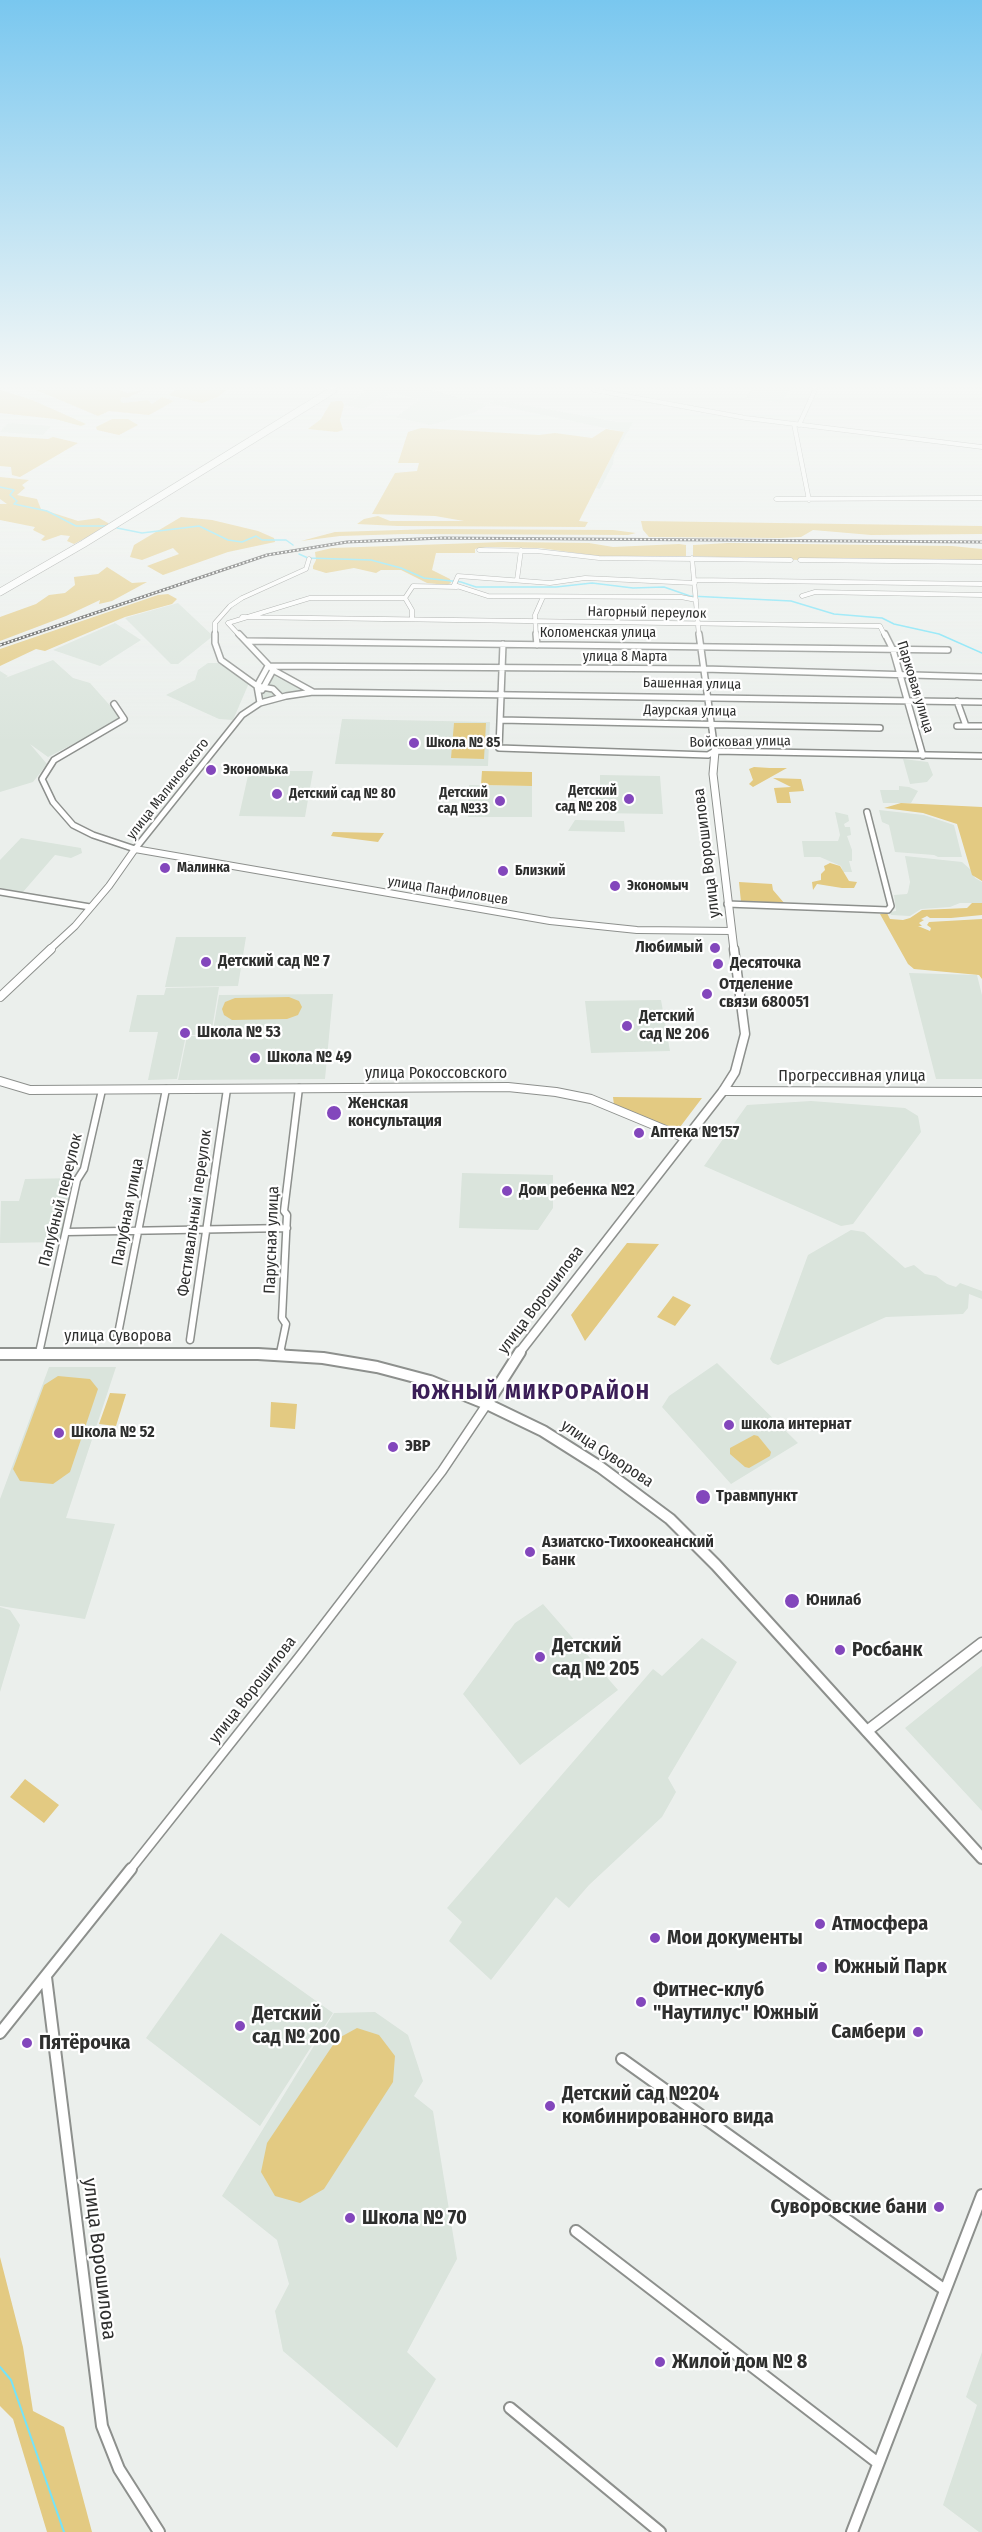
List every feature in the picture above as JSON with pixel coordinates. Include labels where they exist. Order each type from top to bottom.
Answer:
[{"type":"highway","points":[[0,592],[141,508]]},
{"type":"main road","name":"улица Ворошилова","points":[[487,1404],[517,1356],[723,1091],[735,1072],[745,1034],[727,904],[713,774],[715,751]]},
{"type":"main road","name":"улица Суворова","points":[[0,1354],[280,1354],[377,1367],[430,1381],[487,1404],[543,1431],[600,1467],[670,1519],[724,1574],[982,1858]]},
{"type":"street","points":[[479,550],[521,550],[595,557],[791,560]]},
{"type":"street","points":[[517,580],[521,550]]},
{"type":"street","points":[[692,558],[700,645],[715,751]]},
{"type":"street","points":[[281,697],[273,689],[257,686],[220,660],[214,643],[216,621],[242,598],[309,568],[309,559]]},
{"type":"street","points":[[800,560],[982,562]]},
{"type":"street","points":[[457,587],[454,585],[458,576],[550,583],[585,578],[695,582],[982,584]]},
{"type":"street","points":[[931,584],[935,594]]},
{"type":"street","points":[[412,619],[412,610],[405,598],[413,586],[457,587],[488,596],[681,597],[696,600]]},
{"type":"street","points":[[802,596],[814,592],[982,595]]},
{"type":"street","points":[[537,645],[535,615],[543,597]]},
{"type":"street","name":"Нагорный переулок","points":[[247,641],[228,623],[307,598],[405,598]]},
{"type":"street","name":"Нагорный переулок","points":[[242,617],[880,626]]},
{"type":"street","name":"Парковая улица","points":[[880,626],[894,650],[905,699],[924,756]]},
{"type":"street","points":[[247,641],[273,670],[313,692]]},
{"type":"street","name":"Коломенская улица","points":[[247,641],[700,645],[948,650]]},
{"type":"street","points":[[500,720],[502,644]]},
{"type":"street","points":[[260,703],[257,686],[268,666]]},
{"type":"street","name":"улица 8 Марта","points":[[268,666],[704,669],[885,676],[982,676]]},
{"type":"street","points":[[258,694],[273,670]]},
{"type":"street","name":"улица Малиновского","points":[[0,997],[51,950],[90,907],[237,720],[260,703],[281,697],[313,692],[401,693]]},
{"type":"street","name":"Башенная улица","points":[[401,693],[905,699],[982,702]]},
{"type":"street","points":[[957,701],[966,726]]},
{"type":"street","points":[[114,704],[124,719],[54,760],[42,779],[53,802],[74,825],[93,835],[135,849]]},
{"type":"street","name":"Даурская улица","points":[[500,720],[880,728]]},
{"type":"street","name":"Войсковая улица","points":[[500,720],[499,748],[708,755],[715,751],[982,756]]},
{"type":"street","points":[[957,726],[982,726]]},
{"type":"street","points":[[727,904],[888,910],[891,906],[867,812]]},
{"type":"street","name":"улица Панфиловцев","points":[[135,849],[586,926],[646,930],[732,931]]},
{"type":"street","points":[[0,892],[90,907]]},
{"type":"street","name":"улица Рокоссовского","points":[[0,1081],[30,1090],[508,1087],[556,1092],[591,1099],[685,1138]]},
{"type":"street","name":"Парусная улица","points":[[280,1354],[286,1324],[282,1318],[287,1228],[287,1215],[284,1211],[299,1088]]},
{"type":"street","name":"Палубная улица","points":[[117,1339],[166,1089]]},
{"type":"street","name":"Фестивальный переулок","points":[[190,1340],[226,1089]]},
{"type":"street","name":"Палубный переулок","points":[[39,1353],[77,1180],[84,1169],[102,1090]]},
{"type":"street","name":"Прогрессивная улица","points":[[723,1091],[982,1092]]},
{"type":"street","points":[[66,1232],[287,1228]]},
{"type":"street","name":"улица Ворошилова","points":[[0,2033],[299,1657],[442,1471],[487,1404]]},
{"type":"street","points":[[867,1731],[982,1643]]},
{"type":"street","name":"улица Ворошилова","points":[[46,1977],[102,2426],[119,2469],[159,2532]]},
{"type":"street","points":[[622,2060],[945,2290]]},
{"type":"street","points":[[852,2532],[982,2194]]},
{"type":"street","points":[[576,2231],[878,2463]]},
{"type":"street","points":[[510,2408],[660,2532]]},
{"type":"shaded area","points":[[0,508],[41,508],[78,521],[99,518],[108,523],[108,526],[74,544],[67,541],[70,536],[61,535],[44,541],[41,540],[45,536],[33,530],[35,527],[0,520]]},
{"type":"shaded area","points":[[375,508],[585,508],[579,521],[588,522],[585,527],[357,524],[364,519],[378,516],[390,521],[464,521],[435,516],[372,514]]},
{"type":"shaded area","points":[[181,517],[212,520],[258,531],[274,538],[275,542],[228,552],[163,575],[147,566],[179,554],[173,548],[142,560],[130,557],[134,545]]},
{"type":"shaded area","points":[[641,521],[982,526],[982,534],[871,535],[813,530],[801,537],[779,538],[649,537],[643,530]]},
{"type":"shaded area","points":[[434,529],[613,530],[636,533],[628,535],[405,534],[340,536],[301,541],[335,532]]},
{"type":"shaded area","points":[[504,542],[589,543],[613,547],[679,544],[686,545],[686,556],[598,556],[540,548],[486,547],[475,549],[475,553],[436,553],[432,570],[450,579],[451,583],[447,585],[427,583],[401,570],[381,570],[376,573],[354,568],[326,573],[313,569],[316,560],[315,552],[332,548]]},
{"type":"shaded area","points":[[728,543],[952,546],[982,549],[982,561],[800,560],[693,556],[693,545]]},
{"type":"shaded area","points":[[107,567],[132,583],[147,582],[112,601],[99,604],[100,600],[66,616],[0,641],[0,617],[36,604],[49,595],[65,593],[75,585],[74,577],[98,574]]},
{"type":"shaded area","points":[[168,594],[177,599],[172,604],[125,617],[45,651],[36,649],[0,666],[0,649],[158,595]]},
{"type":"shaded area","points":[[178,603],[213,636],[178,664],[171,664],[125,618]]},
{"type":"shaded area","points":[[115,623],[141,640],[100,666],[53,650]]},
{"type":"shaded area","points":[[53,660],[73,678],[90,683],[122,719],[48,757],[30,744],[47,764],[33,782],[0,792],[0,671],[8,676],[5,678]]},
{"type":"shaded area","points":[[208,663],[218,663],[249,683],[233,720],[219,719],[166,695],[195,680],[198,670]]},
{"type":"shaded area","points":[[264,667],[278,678],[308,691],[262,701],[259,690]]},
{"type":"shaded area","name":"Школа № 85","points":[[342,719],[490,722],[488,766],[335,764]]},
{"type":"shaded area","points":[[454,723],[486,723],[484,759],[451,758]]},
{"type":"shaded area","points":[[903,759],[928,762],[933,775],[927,782],[910,784]]},
{"type":"shaded area","points":[[754,767],[787,768],[753,787],[749,784],[753,780],[749,769]]},
{"type":"shaded area","name":"Детский сад № 80","points":[[249,771],[313,771],[305,817],[239,816]]},
{"type":"shaded area","points":[[482,771],[532,772],[532,786],[481,785]]},
{"type":"shaded area","name":"Детский сад № 208","points":[[600,775],[660,776],[663,814],[596,813],[595,786],[600,785]]},
{"type":"shaded area","points":[[773,778],[801,779],[804,791],[789,792],[791,803],[777,803],[774,788],[791,787]]},
{"type":"shaded area","name":"Детский сад №33","points":[[469,785],[532,786],[532,817],[468,817]]},
{"type":"shaded area","points":[[899,786],[918,791],[911,803],[883,803],[880,790],[899,790]]},
{"type":"shaded area","points":[[901,803],[982,807],[982,881],[972,875],[957,824],[923,813],[884,808]]},
{"type":"shaded area","points":[[879,810],[924,815],[954,825],[962,857],[895,852],[889,825],[882,822]]},
{"type":"shaded area","points":[[835,812],[848,815],[849,821],[844,824],[845,827],[850,827],[851,835],[847,836],[852,850],[852,861],[849,861],[852,872],[843,872],[841,866],[820,857],[804,857],[802,841],[838,841],[840,835]]},
{"type":"shaded area","points":[[575,820],[624,821],[625,832],[568,831]]},
{"type":"shaded area","points":[[333,832],[384,833],[378,842],[331,836]]},
{"type":"shaded area","points":[[21,838],[81,848],[82,853],[71,858],[55,855],[23,892],[0,888],[0,860]]},
{"type":"shaded area","points":[[905,856],[962,862],[971,870],[975,878],[982,882],[982,903],[960,903],[950,907],[921,909],[910,916],[891,915],[890,912],[896,911],[894,895],[908,892],[910,882]]},
{"type":"shaded area","points":[[830,863],[840,866],[849,881],[857,882],[854,888],[817,884],[813,890],[812,882],[821,880],[821,874],[825,870],[824,866]]},
{"type":"shaded area","points":[[739,882],[772,884],[773,890],[785,904],[741,902]]},
{"type":"shaded area","points":[[972,903],[982,903],[982,915],[951,918],[927,916],[919,923],[922,926],[918,926],[930,931],[931,928],[927,925],[929,922],[982,919],[982,979],[979,975],[914,969],[908,964],[880,914],[887,913],[890,919],[903,920],[922,910],[967,908]]},
{"type":"shaded area","name":"Детский сад № 7","points":[[176,937],[246,937],[238,986],[165,987]]},
{"type":"shaded area","points":[[909,973],[977,975],[982,995],[982,1079],[936,1079]]},
{"type":"shaded area","name":"Школа № 53","points":[[219,987],[211,1035],[186,1035],[177,1079],[148,1080],[158,1032],[129,1032],[137,995],[164,995],[166,988]]},
{"type":"shaded area","name":"Школа № 49","points":[[333,994],[325,1079],[178,1080],[187,1036],[212,1036],[219,995]]},
{"type":"shaded area","points":[[289,997],[299,1001],[302,1007],[298,1015],[287,1019],[232,1020],[224,1015],[222,1009],[225,1002],[235,998]]},
{"type":"shaded area","name":"Детский сад № 206","points":[[661,1000],[670,1051],[591,1053],[585,1001]]},
{"type":"shaded area","points":[[613,1097],[702,1098],[677,1131],[614,1105]]},
{"type":"shaded area","points":[[811,1101],[905,1108],[918,1116],[921,1132],[853,1224],[841,1226],[704,1166],[747,1105]]},
{"type":"shaded area","name":"Дом ребенка №2","points":[[462,1173],[553,1175],[553,1208],[538,1230],[459,1228]]},
{"type":"shaded area","points":[[77,1178],[62,1242],[0,1243],[1,1201],[19,1201],[25,1179]]},
{"type":"shaded area","points":[[851,1230],[864,1232],[905,1268],[914,1265],[925,1274],[936,1276],[947,1284],[956,1287],[960,1283],[982,1291],[982,1299],[969,1294],[968,1308],[963,1314],[886,1317],[778,1365],[773,1363],[770,1359],[808,1255]]},
{"type":"shaded area","points":[[627,1243],[659,1244],[585,1341],[571,1315]]},
{"type":"shaded area","points":[[673,1296],[691,1305],[675,1326],[657,1317]]},
{"type":"shaded area","name":"школа интернат","points":[[717,1363],[798,1443],[731,1484],[662,1407],[669,1396]]},
{"type":"shaded area","name":"Школа № 52","points":[[49,1367],[116,1367],[66,1518],[115,1524],[85,1619],[0,1606],[0,1499]]},
{"type":"shaded area","points":[[58,1376],[90,1379],[98,1389],[70,1472],[53,1484],[20,1481],[13,1469],[44,1385]]},
{"type":"shaded area","points":[[110,1393],[126,1394],[116,1426],[99,1424]]},
{"type":"shaded area","points":[[271,1402],[297,1404],[295,1429],[270,1427]]},
{"type":"shaded area","points":[[754,1435],[758,1436],[771,1452],[770,1456],[749,1468],[730,1454],[730,1448]]},
{"type":"shaded area","name":"Детский сад № 205","points":[[543,1604],[618,1690],[520,1765],[463,1694],[515,1623]]},
{"type":"shaded area","points":[[0,1607],[10,1610],[20,1625],[0,1692]]},
{"type":"shaded area","points":[[702,1638],[737,1662],[668,1778],[676,1792],[662,1817],[589,1885],[569,1908],[556,1897],[491,1980],[449,1941],[462,1922],[447,1908],[653,1669],[662,1676]]},
{"type":"shaded area","points":[[982,1666],[982,1811],[905,1728]]},
{"type":"shaded area","points":[[25,1779],[59,1805],[44,1823],[10,1797]]},
{"type":"shaded area","name":"Детский сад № 200","points":[[221,1933],[333,2013],[260,2126],[146,2038]]},
{"type":"shaded area","name":"Школа № 70","points":[[375,2012],[408,2035],[423,2081],[414,2096],[433,2111],[457,2259],[407,2352],[436,2379],[397,2448],[283,2351],[275,2311],[289,2284],[277,2240],[222,2196],[334,2013]]},
{"type":"shaded area","points":[[357,2028],[379,2035],[395,2056],[393,2082],[324,2189],[300,2203],[275,2196],[261,2172],[267,2143],[337,2039]]},
{"type":"shaded area","points":[[0,2257],[23,2347],[33,2411],[64,2427],[92,2532],[47,2532],[13,2419],[0,2406]]},
{"type":"shaded area","points":[[982,2352],[982,2532],[979,2532],[943,2505],[977,2405],[966,2397]]},
{"type":"waterway","points":[[34,508],[47,511],[76,526],[107,526]]},
{"type":"waterway","points":[[117,528],[142,533],[199,526],[228,540],[242,542],[256,536],[262,540],[286,540],[293,545]]},
{"type":"waterway","points":[[299,554],[308,558],[371,560],[401,568],[424,578],[461,582],[476,587],[556,587],[592,583],[633,588],[664,587],[690,596],[791,601],[834,614],[882,618],[894,624],[939,634],[982,653]]},
{"type":"waterway","points":[[0,2367],[11,2380],[64,2532]]},
{"type":"railway","points":[[0,645],[267,555],[347,542],[443,538],[982,542]]},
{"type":"place","name":"Школа № 85","points":[[414,743]]},
{"type":"place","name":"Экономька","points":[[211,770]]},
{"type":"place","name":"Детский сад № 80","points":[[277,794]]},
{"type":"place","name":"Детский сад № 208","points":[[629,799]]},
{"type":"place","name":"Детский сад №33","points":[[500,801]]},
{"type":"place","name":"Малинка","points":[[165,868]]},
{"type":"place","name":"Близкий","points":[[503,871]]},
{"type":"place","name":"Экономыч","points":[[615,886]]},
{"type":"place","name":"Любимый","points":[[715,948]]},
{"type":"place","name":"Детский сад № 7","points":[[206,962]]},
{"type":"place","name":"Десяточка","points":[[718,964]]},
{"type":"place","name":"Отделение связи 680051","points":[[707,994]]},
{"type":"place","name":"Детский сад № 206","points":[[627,1026]]},
{"type":"place","name":"Школа № 53","points":[[185,1033]]},
{"type":"place","name":"Школа № 49","points":[[255,1058]]},
{"type":"place","name":"Женская консультация","points":[[334,1113]]},
{"type":"place","name":"Аптека №157","points":[[639,1133]]},
{"type":"place","name":"Дом ребенка №2","points":[[507,1191]]},
{"type":"place","name":"школа интернат","points":[[729,1425]]},
{"type":"place","name":"Школа № 52","points":[[59,1433]]},
{"type":"place","name":"ЭВР","points":[[393,1447]]},
{"type":"place","name":"Травмпункт","points":[[703,1497]]},
{"type":"place","name":"Азиатско-Тихоокеанский Банк","points":[[530,1552]]},
{"type":"place","name":"Юнилаб","points":[[792,1601]]},
{"type":"place","name":"Росбанк","points":[[840,1650]]},
{"type":"place","name":"Детский сад № 205","points":[[540,1657]]},
{"type":"place","name":"Атмосфера","points":[[820,1924]]},
{"type":"place","name":"Мои документы","points":[[655,1938]]},
{"type":"place","name":"Южный Парк","points":[[822,1967]]},
{"type":"place","name":"Фитнес-клуб \"Наутилус\" Южный","points":[[641,2002]]},
{"type":"place","name":"Детский сад № 200","points":[[240,2026]]},
{"type":"place","name":"Самбери","points":[[918,2032]]},
{"type":"place","name":"Пятёрочка","points":[[27,2043]]},
{"type":"place","name":"Детский сад №204 комбинированного вида","points":[[550,2106]]},
{"type":"place","name":"Суворовские бани","points":[[939,2207]]},
{"type":"place","name":"Школа № 70","points":[[350,2218]]},
{"type":"place","name":"Жилой дом № 8","points":[[660,2362]]},
{"type":"district","name":"ЮЖНЫЙ МИКРОРАЙОН","points":[[531,1393]]}]
